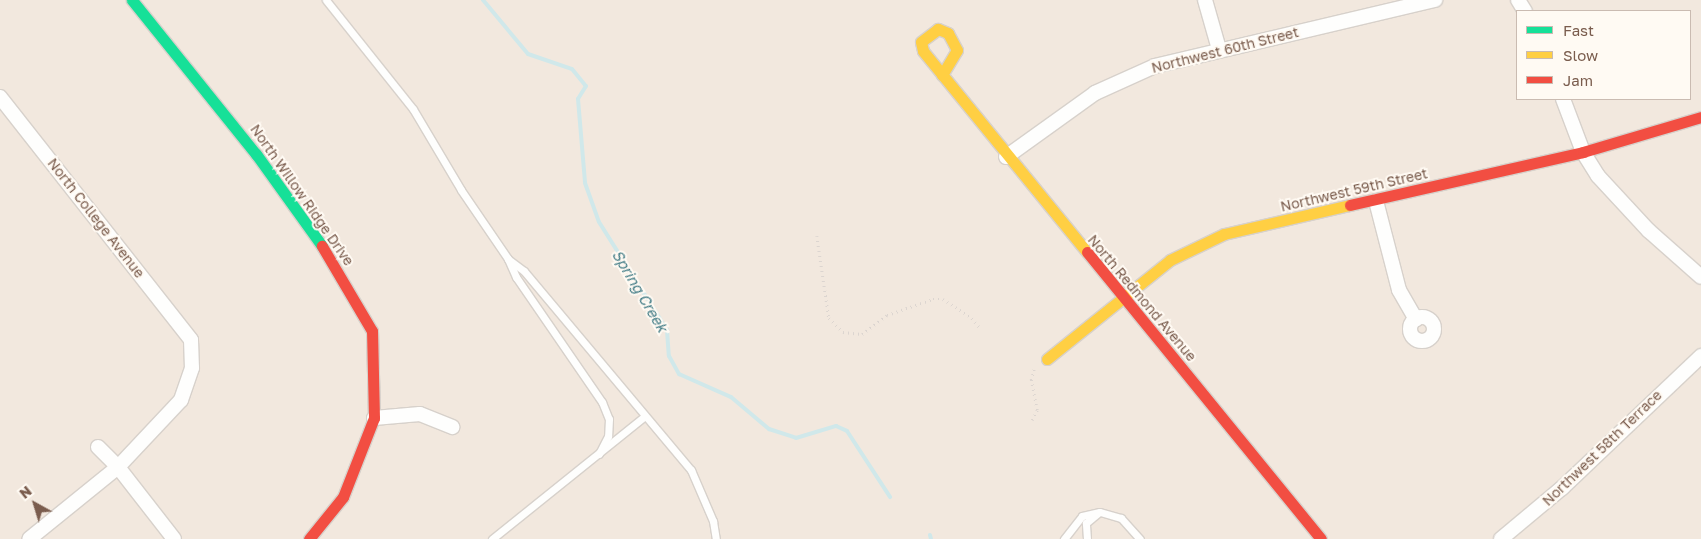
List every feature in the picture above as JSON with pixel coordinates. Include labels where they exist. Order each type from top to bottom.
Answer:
[{"type":"street","name":"North Willow Ridge Drive","points":[[132,0],[256,154],[331,259],[372,331],[374,418],[343,497],[309,539]]},
{"type":"street","points":[[1205,0],[1219,49]]},
{"type":"street","name":"Northwest 60th Street","points":[[1006,157],[1095,93],[1155,66],[1219,49],[1435,0]]},
{"type":"street","name":"North Redmond Avenue","points":[[942,74],[1006,157],[1321,539]]},
{"type":"street","name":"North College Avenue","points":[[0,97],[191,340],[192,368],[181,400],[118,467]]},
{"type":"street","points":[[1563,100],[1583,152],[1618,201],[1701,277]]},
{"type":"street","name":"Northwest 59th Street","points":[[1047,359],[1170,260],[1224,234],[1376,201],[1583,152],[1701,117]]},
{"type":"street","points":[[1376,201],[1399,290],[1416,319]]},
{"type":"street","name":"Northwest 58th Terrace","points":[[1501,539],[1569,481],[1701,356]]},
{"type":"street","points":[[374,418],[420,414],[453,427]]},
{"type":"street","points":[[98,447],[118,467],[174,539]]},
{"type":"street","points":[[29,539],[118,467]]},
{"type":"lane","points":[[326,0],[413,109],[466,198],[508,259],[516,277],[602,402],[609,419],[608,436],[599,454]]},
{"type":"lane","points":[[508,259],[524,271],[644,417],[696,476],[713,521],[716,539]]},
{"type":"lane","points":[[492,539],[644,417]]},
{"type":"lane","points":[[1087,539],[1086,523],[1100,512]]},
{"type":"lane","points":[[1064,539],[1082,516],[1100,512],[1121,518],[1140,539]]},
{"type":"path","points":[[817,236],[829,318],[843,332],[862,334],[887,315],[932,299],[953,304],[980,328]]},
{"type":"path","points":[[1032,420],[1037,410],[1032,374],[1047,359]]},
{"type":"shaded area","points":[[0,0],[1701,0],[1701,539],[0,539]]},
{"type":"waterway","name":"Spring Creek","points":[[483,0],[528,54],[572,69],[586,86],[578,99],[585,183],[599,222],[667,330],[669,356],[679,374],[731,397],[769,429],[796,438],[836,426],[847,431],[890,497]]},
{"type":"waterway","name":"Spring Creek","points":[[930,535],[931,539]]},
{"type":"traffic: fast","points":[[132,0],[256,154],[322,246]]},
{"type":"traffic: slow","points":[[942,75],[957,50],[948,33],[938,29],[921,42],[923,51],[1087,252]]},
{"type":"traffic: slow","points":[[1047,359],[1170,260],[1224,234],[1350,205]]},
{"type":"traffic: jam","points":[[1350,205],[1583,152],[1701,117]]},
{"type":"traffic: jam","points":[[309,539],[343,497],[374,418],[372,331],[322,246]]},
{"type":"traffic: jam","points":[[1087,252],[1321,539]]}]
